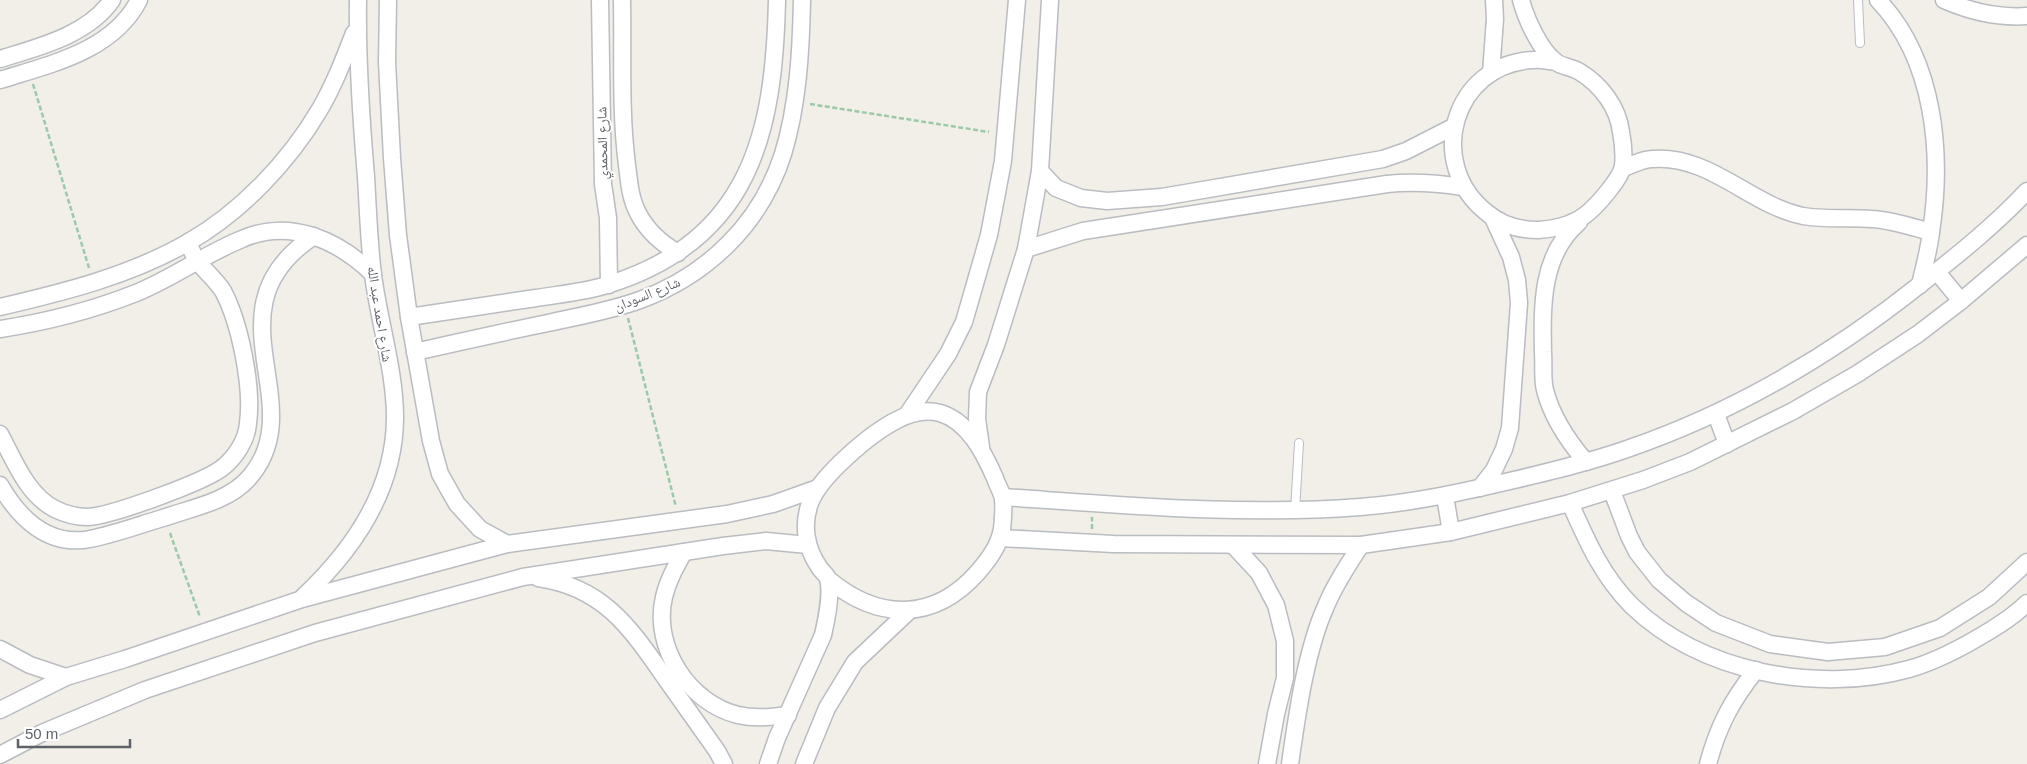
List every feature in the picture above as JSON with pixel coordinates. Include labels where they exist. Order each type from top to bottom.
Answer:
[{"type":"street","points":[[0,59],[54,40],[89,25],[106,10],[112,0]]},
{"type":"street","points":[[0,80],[69,57],[99,44],[119,28],[139,0]]},
{"type":"street","name":"شارع احمد عبد الله","points":[[302,599],[329,573],[352,545],[370,513],[384,479],[393,443],[395,417],[393,391],[373,274],[358,68],[358,0]]},
{"type":"street","name":"شارع احمد عبد الله","points":[[388,0],[387,62],[398,235],[409,318],[431,440],[440,474],[457,504],[480,529],[507,544]]},
{"type":"street","name":"شارع المحمدي","points":[[600,0],[603,184],[608,218],[609,285]]},
{"type":"street","name":"شارع المحمدي","points":[[622,0],[624,131],[631,195],[638,213],[648,229],[662,243],[678,253]]},
{"type":"street","name":"شارع السودان","points":[[409,318],[609,285],[643,272],[678,253],[705,232],[727,207],[745,178],[758,146],[767,113],[772,80],[776,47],[777,0]]},
{"type":"street","name":"شارع السودان","points":[[415,352],[625,305],[670,288],[701,269],[728,246],[751,219],[769,188],[783,154],[794,102],[801,49],[802,0]]},
{"type":"street","points":[[907,415],[948,354],[964,322],[988,236],[1003,161],[1016,0]]},
{"type":"street","points":[[1492,73],[1495,19],[1494,0]]},
{"type":"street","points":[[1521,0],[1535,37],[1556,62]]},
{"type":"street","points":[[1878,0],[1886,8],[1909,44],[1924,83],[1933,125],[1936,178],[1931,232],[1920,285]]},
{"type":"street","points":[[1944,0],[1960,8],[2011,18],[2027,16]]},
{"type":"street","points":[[982,452],[977,419],[978,392],[996,345],[1026,249],[1040,171],[1055,4]]},
{"type":"street","points":[[0,306],[94,283],[126,271],[188,242],[226,215],[262,184],[293,148],[319,110],[328,93],[341,68],[358,24]]},
{"type":"street","points":[[1586,216],[1568,225],[1549,230],[1530,230],[1510,226],[1493,218],[1476,204],[1463,187],[1454,161],[1452,148],[1453,127],[1461,106],[1474,87],[1492,73],[1512,64],[1533,60],[1556,62],[1579,71],[1599,87],[1614,107],[1621,131],[1623,168],[1603,200],[1586,216],[1566,234],[1554,255],[1546,278],[1542,332],[1544,388],[1560,428],[1586,462]]},
{"type":"street","points":[[1040,171],[1056,188],[1081,198],[1107,201],[1162,197],[1383,159],[1406,151],[1453,127]]},
{"type":"street","points":[[1623,168],[1651,158],[1676,160],[1713,172],[1741,190],[1802,216],[1843,220],[1872,219],[1931,232]]},
{"type":"street","points":[[1026,249],[1082,230],[1387,184],[1435,182],[1463,187]]},
{"type":"street","points":[[1003,497],[1227,510],[1295,511],[1363,507],[1446,496],[1586,462],[1674,432],[1716,414],[1816,359],[1898,304],[1985,231],[2027,191]]},
{"type":"street","points":[[1480,488],[1494,470],[1504,449],[1510,428],[1519,303],[1517,280],[1511,257],[1493,218]]},
{"type":"street","points":[[0,329],[58,317],[136,293],[243,238],[265,232],[290,231],[314,236],[336,245],[356,258],[373,274]]},
{"type":"street","points":[[0,485],[10,502],[24,518],[41,531],[60,539],[81,541],[108,536],[221,498],[233,492],[258,468],[270,437],[271,421],[262,330],[262,311],[266,292],[274,275],[285,260],[298,246],[314,236]]},
{"type":"street","points":[[0,434],[28,485],[40,499],[54,509],[70,515],[88,517],[105,514],[193,483],[222,468],[243,441],[248,425],[246,375],[230,306],[222,289],[211,274],[198,262],[188,242]]},
{"type":"street","points":[[1000,538],[1092,543],[1361,545],[1451,532],[1570,503],[1690,462],[1793,411],[1857,374],[1918,334],[2027,246]]},
{"type":"street","points":[[1937,272],[1961,301]]},
{"type":"street","points":[[923,411],[940,413],[956,420],[968,432],[982,452],[1003,497],[1003,520],[1000,538],[986,562],[971,580],[952,594],[931,605],[909,611],[891,610],[865,603],[842,590],[828,578],[813,558],[805,531],[810,501],[829,475],[868,440],[892,422],[907,415],[923,411]]},
{"type":"street","points":[[1716,414],[1727,444]]},
{"type":"street","points":[[0,710],[66,677],[302,599],[507,544],[727,514],[773,504],[818,488]]},
{"type":"street","points":[[1612,490],[1637,552],[1659,580],[1686,603],[1716,623],[1770,644],[1828,652],[1885,646],[1940,628],[1989,597],[2027,562]]},
{"type":"street","points":[[1446,496],[1451,532]]},
{"type":"street","points":[[1570,503],[1604,574],[1633,606],[1666,633],[1698,652],[1756,670],[1789,677],[1850,679],[1909,668],[1965,647],[2016,614],[2027,604]]},
{"type":"street","points":[[0,755],[86,713],[163,684],[315,633],[523,577],[766,541],[808,545]]},
{"type":"street","points":[[1233,545],[1258,572],[1276,605],[1285,641],[1285,678],[1267,764]]},
{"type":"street","points":[[1290,764],[1296,722],[1314,640],[1325,607],[1341,575],[1361,545]]},
{"type":"street","points":[[684,552],[671,574],[664,598],[662,623],[667,648],[678,671],[694,690],[714,705],[738,715],[763,718],[788,715]]},
{"type":"street","points":[[523,577],[548,580],[572,587],[594,598],[614,612],[632,630],[717,751],[724,764]]},
{"type":"street","points":[[768,764],[823,635],[828,618],[828,578]]},
{"type":"street","points":[[804,764],[827,708],[855,662],[909,611]]},
{"type":"street","points":[[0,649],[30,665],[66,677]]},
{"type":"street","points":[[1708,764],[1714,740],[1725,715],[1739,691],[1756,670]]},
{"type":"lane","points":[[1858,0],[1860,43]]},
{"type":"lane","points":[[1295,511],[1299,443]]},
{"type":"path","points":[[28,71],[94,283]]},
{"type":"path","points":[[794,102],[1006,134]]},
{"type":"path","points":[[625,305],[680,520]]},
{"type":"path","points":[[1092,503],[1092,543]]},
{"type":"path","points":[[164,517],[205,632]]}]
